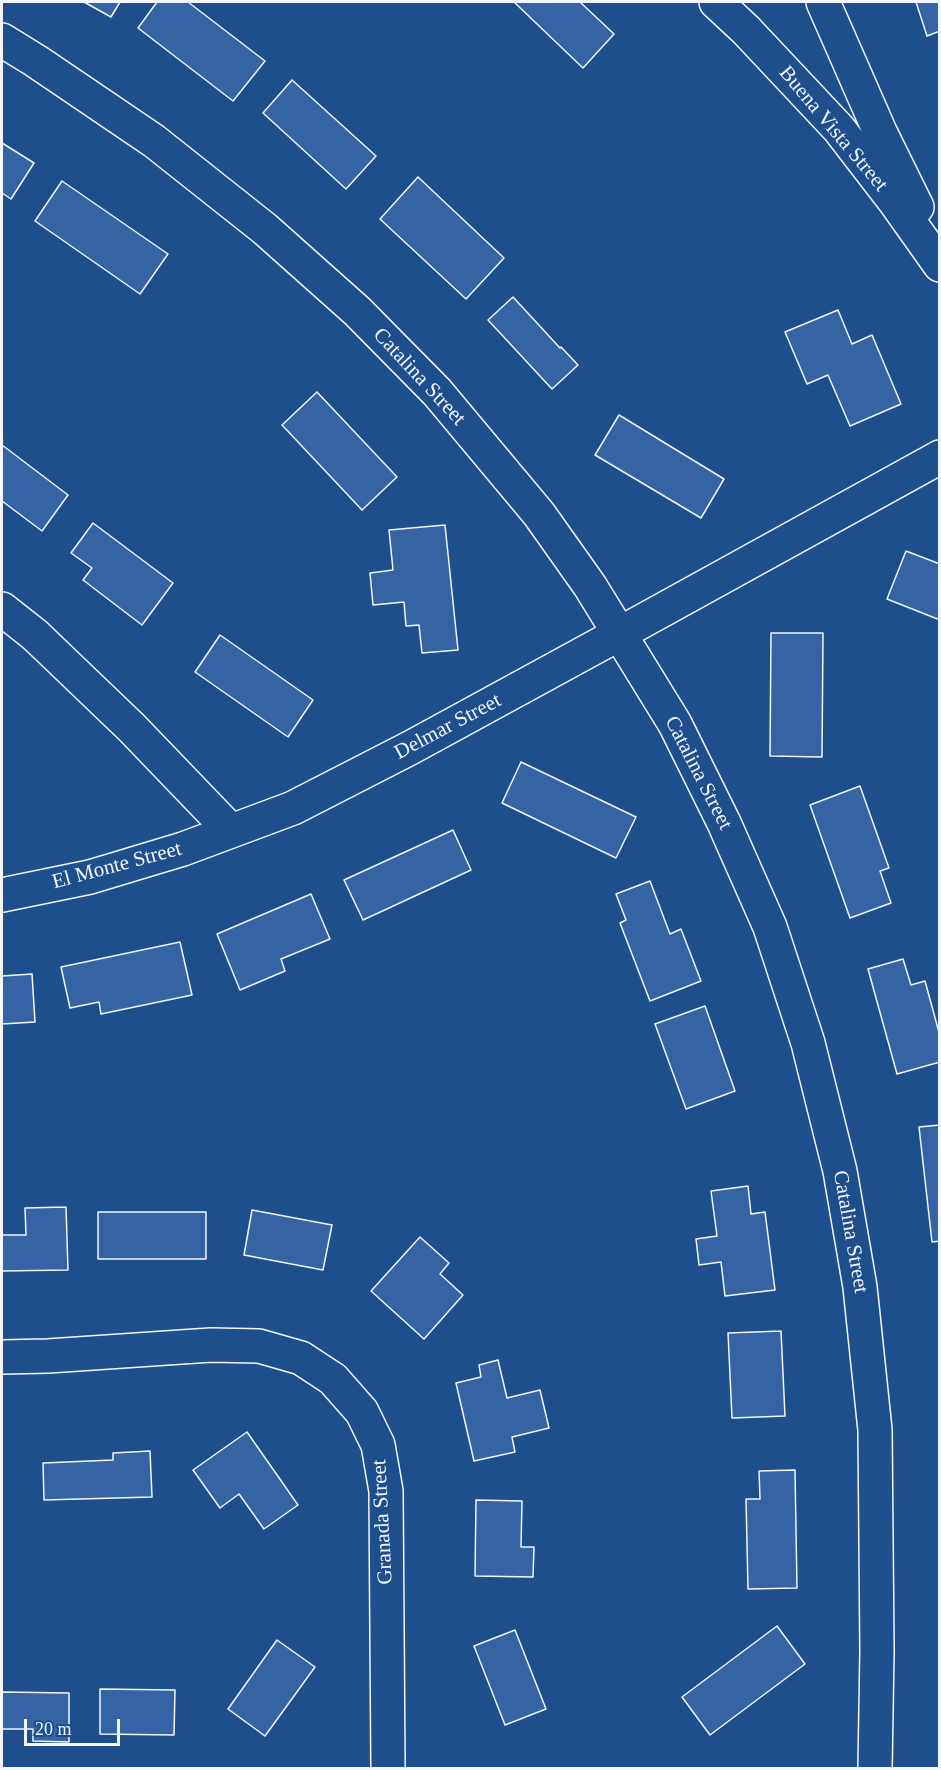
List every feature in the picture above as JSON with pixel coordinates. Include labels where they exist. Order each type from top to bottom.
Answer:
[{"type":"street","name":"Buena Vista Street","points":[[716,2],[746,30],[839,129],[896,203],[939,266]]},
{"type":"street","points":[[823,2],[880,132],[939,253]]},
{"type":"street","name":"Catalina Street","points":[[2,40],[154,141],[265,229],[357,311],[437,392],[538,514],[590,586],[675,724],[724,823],[770,927],[808,1043],[840,1171],[860,1287],[875,1430],[877,1651],[875,1768]]},
{"type":"street","name":"Delmar Street","points":[[231,831],[304,803],[410,748],[939,457]]},
{"type":"street","points":[[2,609],[35,636],[132,728],[231,831]]},
{"type":"street","name":"El Monte Street","points":[[2,895],[90,877],[183,849],[231,831]]},
{"type":"street","name":"Granada Street","points":[[2,1358],[211,1345],[259,1346],[301,1358],[333,1379],[362,1412],[378,1445],[386,1491],[388,1768]]},
{"type":"building","points":[[84,2],[120,2],[111,17]]},
{"type":"building","points":[[157,2],[188,2],[265,61],[233,101],[138,28]]},
{"type":"building","points":[[514,2],[580,2],[614,34],[583,68]]},
{"type":"building","points":[[916,2],[940,2],[940,31],[927,36]]},
{"type":"building","points":[[292,80],[376,156],[346,189],[263,113]]},
{"type":"building","points":[[2,143],[34,163],[11,199],[2,193]]},
{"type":"building","points":[[418,177],[504,258],[466,299],[380,219]]},
{"type":"building","points":[[62,181],[168,254],[140,294],[35,221]]},
{"type":"building","points":[[513,297],[578,365],[552,389],[488,320]]},
{"type":"building","points":[[838,310],[852,344],[872,335],[901,404],[850,426],[828,375],[807,384],[785,332]]},
{"type":"building","points":[[317,392],[397,477],[362,510],[282,425]]},
{"type":"building","points":[[619,415],[724,479],[701,518],[595,455]]},
{"type":"building","points":[[2,445],[68,495],[42,531],[2,501]]},
{"type":"building","points":[[93,523],[173,583],[142,625],[83,580],[92,568],[71,553]]},
{"type":"building","points":[[445,525],[458,650],[422,653],[419,625],[406,626],[404,602],[373,605],[370,573],[393,570],[389,530]]},
{"type":"building","points":[[906,551],[940,564],[940,620],[887,599]]},
{"type":"building","points":[[771,633],[823,633],[822,757],[770,756]]},
{"type":"building","points":[[220,635],[313,700],[288,737],[195,672]]},
{"type":"building","points":[[521,762],[636,817],[616,858],[502,803]]},
{"type":"building","points":[[860,786],[889,868],[880,871],[891,903],[850,918],[810,805]]},
{"type":"building","points":[[453,830],[471,870],[363,920],[344,880]]},
{"type":"building","points":[[650,881],[670,934],[681,929],[701,981],[650,1001],[620,923],[626,920],[616,894]]},
{"type":"building","points":[[311,894],[330,939],[281,959],[285,971],[240,990],[217,934]]},
{"type":"building","points":[[180,942],[192,995],[101,1014],[99,1002],[70,1008],[61,967]]},
{"type":"building","points":[[903,959],[911,985],[925,981],[940,1036],[940,1062],[897,1074],[868,969]]},
{"type":"building","points":[[32,974],[35,1022],[2,1024],[2,976]]},
{"type":"building","points":[[705,1006],[735,1091],[686,1109],[655,1024]]},
{"type":"building","points":[[940,1125],[940,1241],[932,1242],[919,1127]]},
{"type":"building","points":[[748,1186],[751,1214],[765,1212],[775,1290],[725,1296],[721,1262],[699,1265],[696,1239],[717,1236],[711,1191]]},
{"type":"building","points":[[66,1207],[68,1270],[2,1271],[2,1235],[26,1235],[25,1208]]},
{"type":"building","points":[[252,1210],[332,1225],[323,1270],[244,1255]]},
{"type":"building","points":[[98,1212],[206,1212],[206,1259],[98,1259]]},
{"type":"building","points":[[420,1237],[449,1263],[440,1274],[463,1295],[424,1339],[371,1291]]},
{"type":"building","points":[[781,1331],[785,1416],[732,1418],[728,1333]]},
{"type":"building","points":[[498,1360],[507,1398],[540,1390],[549,1428],[512,1437],[515,1452],[474,1461],[456,1383],[481,1377],[479,1365]]},
{"type":"building","points":[[247,1432],[298,1505],[264,1529],[239,1494],[220,1508],[193,1470]]},
{"type":"building","points":[[150,1451],[152,1497],[44,1500],[43,1463],[113,1460],[113,1453]]},
{"type":"building","points":[[795,1470],[797,1588],[748,1589],[746,1499],[760,1499],[759,1471]]},
{"type":"building","points":[[476,1500],[522,1501],[521,1547],[534,1547],[533,1577],[475,1576]]},
{"type":"building","points":[[777,1626],[805,1664],[710,1735],[682,1697]]},
{"type":"building","points":[[515,1630],[546,1709],[505,1725],[474,1646]]},
{"type":"building","points":[[277,1640],[315,1667],[265,1736],[228,1709]]},
{"type":"building","points":[[100,1689],[175,1690],[174,1735],[100,1734]]},
{"type":"building","points":[[2,1692],[69,1693],[69,1742],[33,1741],[33,1729],[2,1729]]}]
